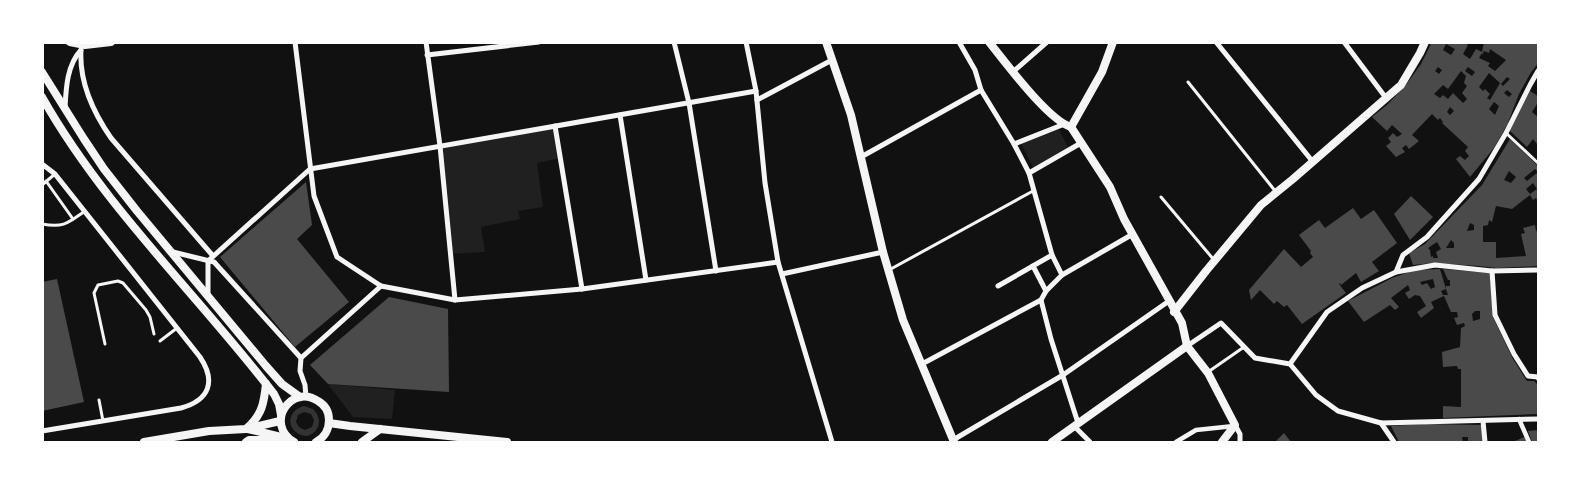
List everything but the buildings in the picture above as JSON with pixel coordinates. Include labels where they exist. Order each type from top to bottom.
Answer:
[{"type":"street","points":[[70,42],[83,48]]},
{"type":"street","points":[[65,108],[66,82],[77,54],[83,48],[111,42]]},
{"type":"street","points":[[295,42],[314,196],[337,257],[381,286],[455,300],[582,289],[778,262]]},
{"type":"street","points":[[426,42],[440,146],[455,300]]},
{"type":"street","points":[[427,55],[539,42]]},
{"type":"street","points":[[674,42],[689,103],[716,271]]},
{"type":"street","points":[[746,42],[756,92],[765,183],[778,262],[832,442]]},
{"type":"street","points":[[826,42],[850,115],[883,252],[903,320],[953,441],[1063,375],[1169,301]]},
{"type":"street","points":[[959,42],[975,70],[981,90],[1014,144],[1028,173],[1052,255],[1062,275]]},
{"type":"street","points":[[989,42],[1037,99],[1062,125],[1071,128],[1110,187],[1174,312],[1182,323],[1187,346],[1208,373],[1240,434],[1240,442]]},
{"type":"street","points":[[1014,72],[1047,42]]},
{"type":"street","points":[[1071,128],[1102,72],[1113,42]]},
{"type":"street","points":[[1216,42],[1313,162]]},
{"type":"street","points":[[1344,42],[1386,98]]},
{"type":"street","points":[[1174,312],[1261,205],[1401,85],[1425,42]]},
{"type":"street","points":[[83,48],[82,76],[92,108],[100,121],[111,138],[213,256]]},
{"type":"street","points":[[757,100],[832,60]]},
{"type":"street","points":[[1396,272],[1403,255],[1426,237],[1479,180],[1538,71]]},
{"type":"street","points":[[42,72],[104,169],[170,252],[282,384],[303,397],[320,402],[325,408],[329,423],[326,433],[316,442]]},
{"type":"street","points":[[861,157],[981,90]]},
{"type":"street","points":[[208,297],[208,261],[310,169],[756,92]]},
{"type":"street","points":[[44,103],[87,165],[128,218],[266,384],[279,404],[284,433],[290,440]]},
{"type":"street","points":[[620,115],[646,280]]},
{"type":"street","points":[[1014,144],[1062,125]]},
{"type":"street","points":[[555,126],[582,289]]},
{"type":"street","points":[[1028,173],[1080,143]]},
{"type":"street","points":[[42,164],[55,174],[208,368],[209,387],[202,398],[193,404],[181,408],[42,431]]},
{"type":"street","points":[[922,364],[1041,300],[1046,291],[1062,275],[1133,234]]},
{"type":"street","points":[[170,252],[214,262],[301,358]]},
{"type":"street","points":[[782,274],[883,252]]},
{"type":"street","points":[[998,286],[1052,255]]},
{"type":"street","points":[[1290,364],[1327,312],[1362,288],[1396,272],[1435,265],[1492,271],[1538,270]]},
{"type":"street","points":[[1033,266],[1046,291]]},
{"type":"street","points":[[1492,271],[1495,315],[1514,354],[1528,376],[1538,376],[1538,378]]},
{"type":"street","points":[[303,397],[306,385],[300,371],[301,358],[381,286]]},
{"type":"street","points":[[1041,300],[1076,425],[1090,442]]},
{"type":"street","points":[[1052,442],[1221,323],[1255,358],[1290,364],[1316,395],[1338,412],[1381,422],[1538,419]]},
{"type":"street","points":[[246,429],[256,421],[262,410],[266,384]]},
{"type":"street","points":[[144,442],[209,431],[246,429],[281,418],[288,403],[303,397]]},
{"type":"street","points":[[1519,420],[1529,442]]},
{"type":"street","points":[[1483,421],[1485,442]]},
{"type":"street","points":[[1381,422],[1394,442]]},
{"type":"street","points":[[329,423],[507,442]]},
{"type":"street","points":[[1176,442],[1196,430],[1235,426]]},
{"type":"street","points":[[1222,442],[1235,426]]},
{"type":"street","points":[[246,429],[290,440]]},
{"type":"street","points":[[362,442],[380,429]]},
{"type":"street","points":[[326,433],[331,442]]},
{"type":"street","points":[[246,442],[249,440],[290,440]]},
{"type":"lane","points":[[1188,82],[1276,193]]},
{"type":"lane","points":[[1506,132],[1538,163]]},
{"type":"lane","points":[[42,185],[55,174]]},
{"type":"lane","points":[[46,181],[73,219]]},
{"type":"lane","points":[[888,271],[1033,191]]},
{"type":"lane","points":[[1161,197],[1214,261]]},
{"type":"lane","points":[[42,224],[55,227],[65,224],[85,211]]},
{"type":"lane","points":[[105,344],[94,293],[98,285],[118,281],[124,283],[150,317],[154,334]]},
{"type":"lane","points":[[160,341],[177,327]]},
{"type":"lane","points":[[1208,373],[1244,346]]},
{"type":"lane","points":[[99,400],[103,421]]},
{"type":"shaded area","points":[[555,126],[561,158],[537,163],[543,207],[518,211],[520,219],[481,227],[485,252],[450,254],[440,146]]},
{"type":"shaded area","points":[[1058,128],[1068,147],[1033,168],[1021,143]]},
{"type":"shaded area","points":[[328,384],[395,390],[392,419],[353,417]]},
{"type":"shaded area","points":[[304,406],[313,409],[316,413],[319,425],[315,432],[307,436],[295,432],[290,422],[293,413]],"holes":[[[304,412],[311,414],[314,420],[312,427],[305,430],[299,427],[296,422],[298,415]]]}]
